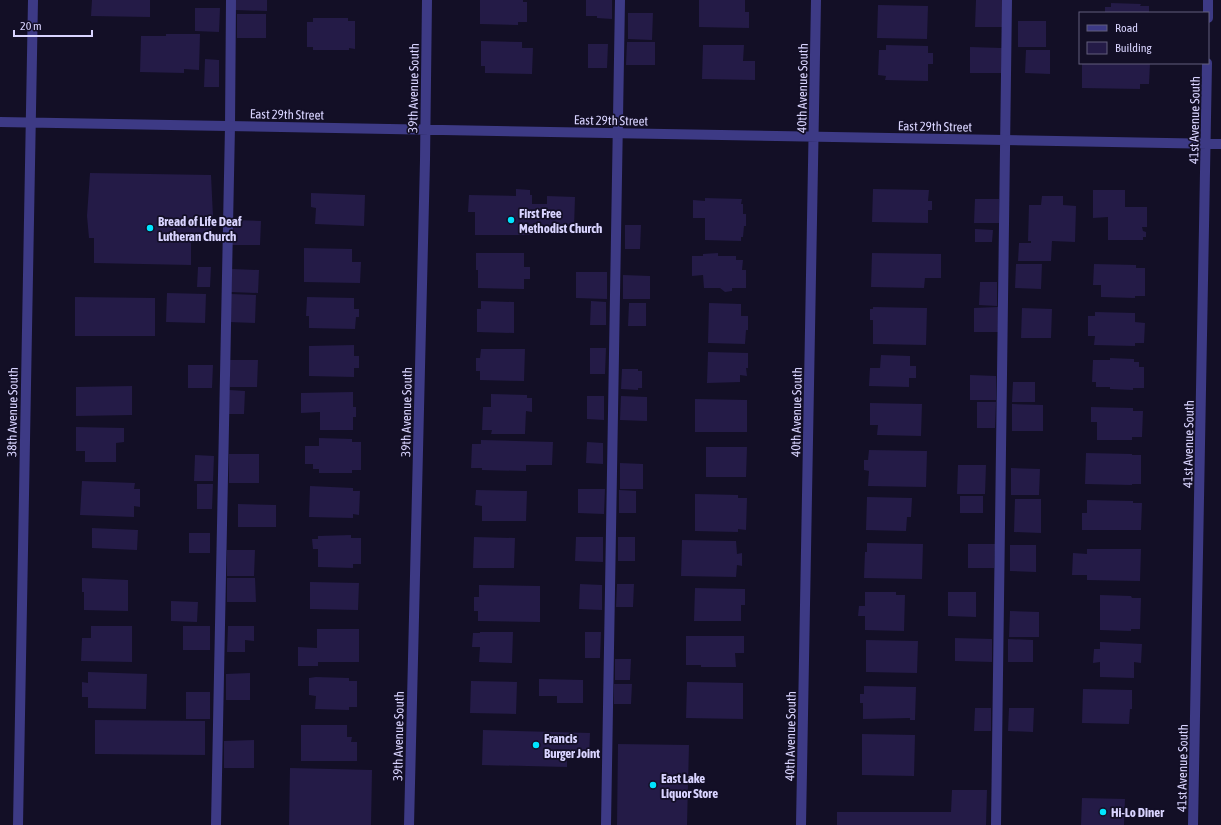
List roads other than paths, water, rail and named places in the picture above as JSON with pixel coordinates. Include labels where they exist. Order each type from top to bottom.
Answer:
[{"type":"street","name":"38th Avenue South","points":[[18,825],[33,0]]},
{"type":"street","points":[[216,825],[230,126],[230,0]]},
{"type":"street","name":"39th Avenue South","points":[[409,825],[427,0]]},
{"type":"street","points":[[606,825],[620,0]]},
{"type":"street","name":"40th Avenue South","points":[[801,825],[816,0]]},
{"type":"street","points":[[996,825],[1007,0]]},
{"type":"street","points":[[1208,0],[1208,12]]},
{"type":"street","name":"41st Avenue South","points":[[1193,825],[1208,64]]},
{"type":"street","name":"East 29th Street","points":[[0,122],[1221,144]]},
{"type":"place","name":"First Free Methodist Church","points":[[511,220]]},
{"type":"place","name":"Bread of Life Deaf Lutheran Church","points":[[150,228]]},
{"type":"place","name":"Francis Burger Joint","points":[[536,745]]},
{"type":"place","name":"East Lake Liquor Store","points":[[653,785]]},
{"type":"place","name":"Hi-Lo Diner","points":[[1103,812]]}]
